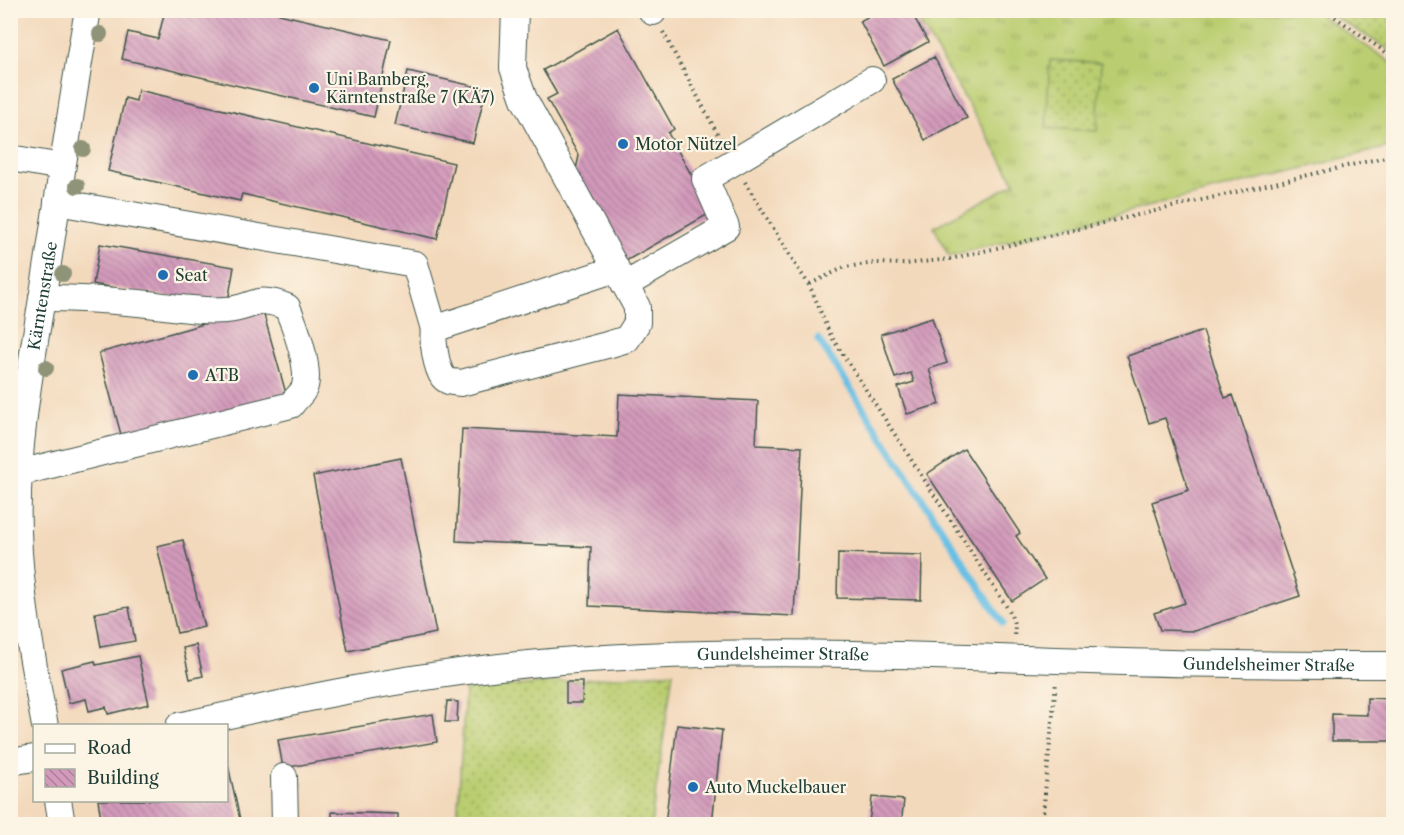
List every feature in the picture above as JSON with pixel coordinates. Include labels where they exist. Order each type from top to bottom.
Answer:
[{"type":"street","name":"Kärntenstraße","points":[[45,724],[22,589],[14,499],[42,298],[88,10]]},
{"type":"street","points":[[57,202],[416,264],[434,329],[432,340],[443,377],[450,382],[461,383],[627,339],[637,323],[638,307],[524,99],[513,68],[515,10]]},
{"type":"street","points":[[434,329],[620,277],[726,227],[705,179],[872,81]]},
{"type":"street","points":[[10,158],[62,167]]},
{"type":"street","points":[[19,473],[291,405],[305,387],[305,370],[296,326],[287,308],[274,302],[259,300],[234,309],[211,311],[97,299],[42,298]]},
{"type":"street","name":"Gundelsheimer Straße","points":[[188,724],[367,686],[474,669],[676,654],[761,652],[1058,660],[1394,665]]},
{"type":"street","points":[[10,762],[33,758]]},
{"type":"street","points":[[284,777],[285,825]]},
{"type":"street","points":[[58,802],[62,825]]},
{"type":"path","points":[[1325,10],[1394,58]]},
{"type":"path","points":[[1010,612],[833,339],[824,324],[810,284],[845,267],[950,259],[1394,155]]},
{"type":"path","points":[[1042,825],[1058,660]]},
{"type":"green space","points":[[913,11],[1314,11],[1393,64],[1393,146],[949,256],[934,227],[1015,183]]},
{"type":"green space","points":[[1393,11],[1393,52],[1328,13]]},
{"type":"green space","points":[[1050,60],[1101,63],[1097,131],[1046,128]]},
{"type":"green space","points":[[673,672],[651,824],[457,824],[465,690]]},
{"type":"building","name":"Uni Bamberg, Kärntenstraße 7 (KÄ7)","points":[[165,10],[280,10],[279,14],[391,40],[374,117],[122,59],[128,32],[158,39]]},
{"type":"building","points":[[880,10],[910,10],[928,42],[884,66],[860,21]]},
{"type":"building","name":"Motor Nützel","points":[[618,28],[674,129],[668,133],[712,212],[617,266],[572,187],[579,156],[547,99],[557,94],[543,70]]},
{"type":"building","points":[[934,57],[967,118],[925,140],[892,79]]},
{"type":"building","points":[[408,71],[486,89],[473,143],[395,125]]},
{"type":"building","points":[[138,90],[454,163],[437,239],[242,194],[240,201],[108,171],[125,98],[136,101]]},
{"type":"building","name":"Seat","points":[[100,244],[234,267],[227,307],[93,284]]},
{"type":"building","name":"ATB","points":[[262,308],[287,397],[123,442],[99,353]]},
{"type":"building","points":[[932,318],[947,363],[929,369],[940,404],[907,414],[898,387],[914,382],[911,373],[895,378],[881,334]]},
{"type":"building","points":[[1203,331],[1225,398],[1233,395],[1300,596],[1194,631],[1160,630],[1154,613],[1185,603],[1152,502],[1189,490],[1165,418],[1149,423],[1127,356]]},
{"type":"building","points":[[619,394],[758,401],[756,445],[802,447],[794,616],[589,606],[591,547],[456,541],[462,429],[617,437]]},
{"type":"building","points":[[964,449],[1020,533],[1016,536],[1045,579],[1012,601],[927,474]]},
{"type":"building","points":[[401,458],[436,633],[348,651],[313,476]]},
{"type":"building","points":[[183,540],[204,627],[177,633],[157,546]]},
{"type":"building","points":[[838,553],[922,555],[921,600],[837,598]]},
{"type":"building","points":[[129,607],[135,641],[101,647],[95,613]]},
{"type":"building","points":[[196,645],[203,676],[190,679],[183,648]]},
{"type":"building","points":[[138,656],[149,704],[108,714],[106,707],[89,711],[86,699],[69,703],[61,669],[95,661],[96,665]]},
{"type":"building","points":[[566,682],[583,682],[582,703],[566,703]]},
{"type":"building","points":[[1367,698],[1394,699],[1394,741],[1332,741],[1332,714],[1367,715]]},
{"type":"building","points":[[447,701],[458,702],[457,722],[445,722]]},
{"type":"building","points":[[433,714],[437,742],[283,768],[278,740]]},
{"type":"building","name":"Auto Muckelbauer","points":[[677,725],[722,730],[712,824],[665,824]]},
{"type":"building","points":[[228,765],[241,824],[102,824],[98,802],[228,802]]},
{"type":"building","points":[[872,797],[904,800],[901,824],[869,824]]},
{"type":"building","points":[[332,812],[398,814],[398,824],[332,824]]},
{"type":"waterway","points":[[818,339],[1003,623]]},
{"type":"place","name":"Uni Bamberg, Kärntenstraße 7 (KÄ7)","points":[[314,88]]},
{"type":"place","name":"Motor Nützel","points":[[623,144]]},
{"type":"place","name":"Seat","points":[[163,275]]},
{"type":"place","name":"ATB","points":[[193,375]]},
{"type":"place","name":"Auto Muckelbauer","points":[[693,787]]}]
